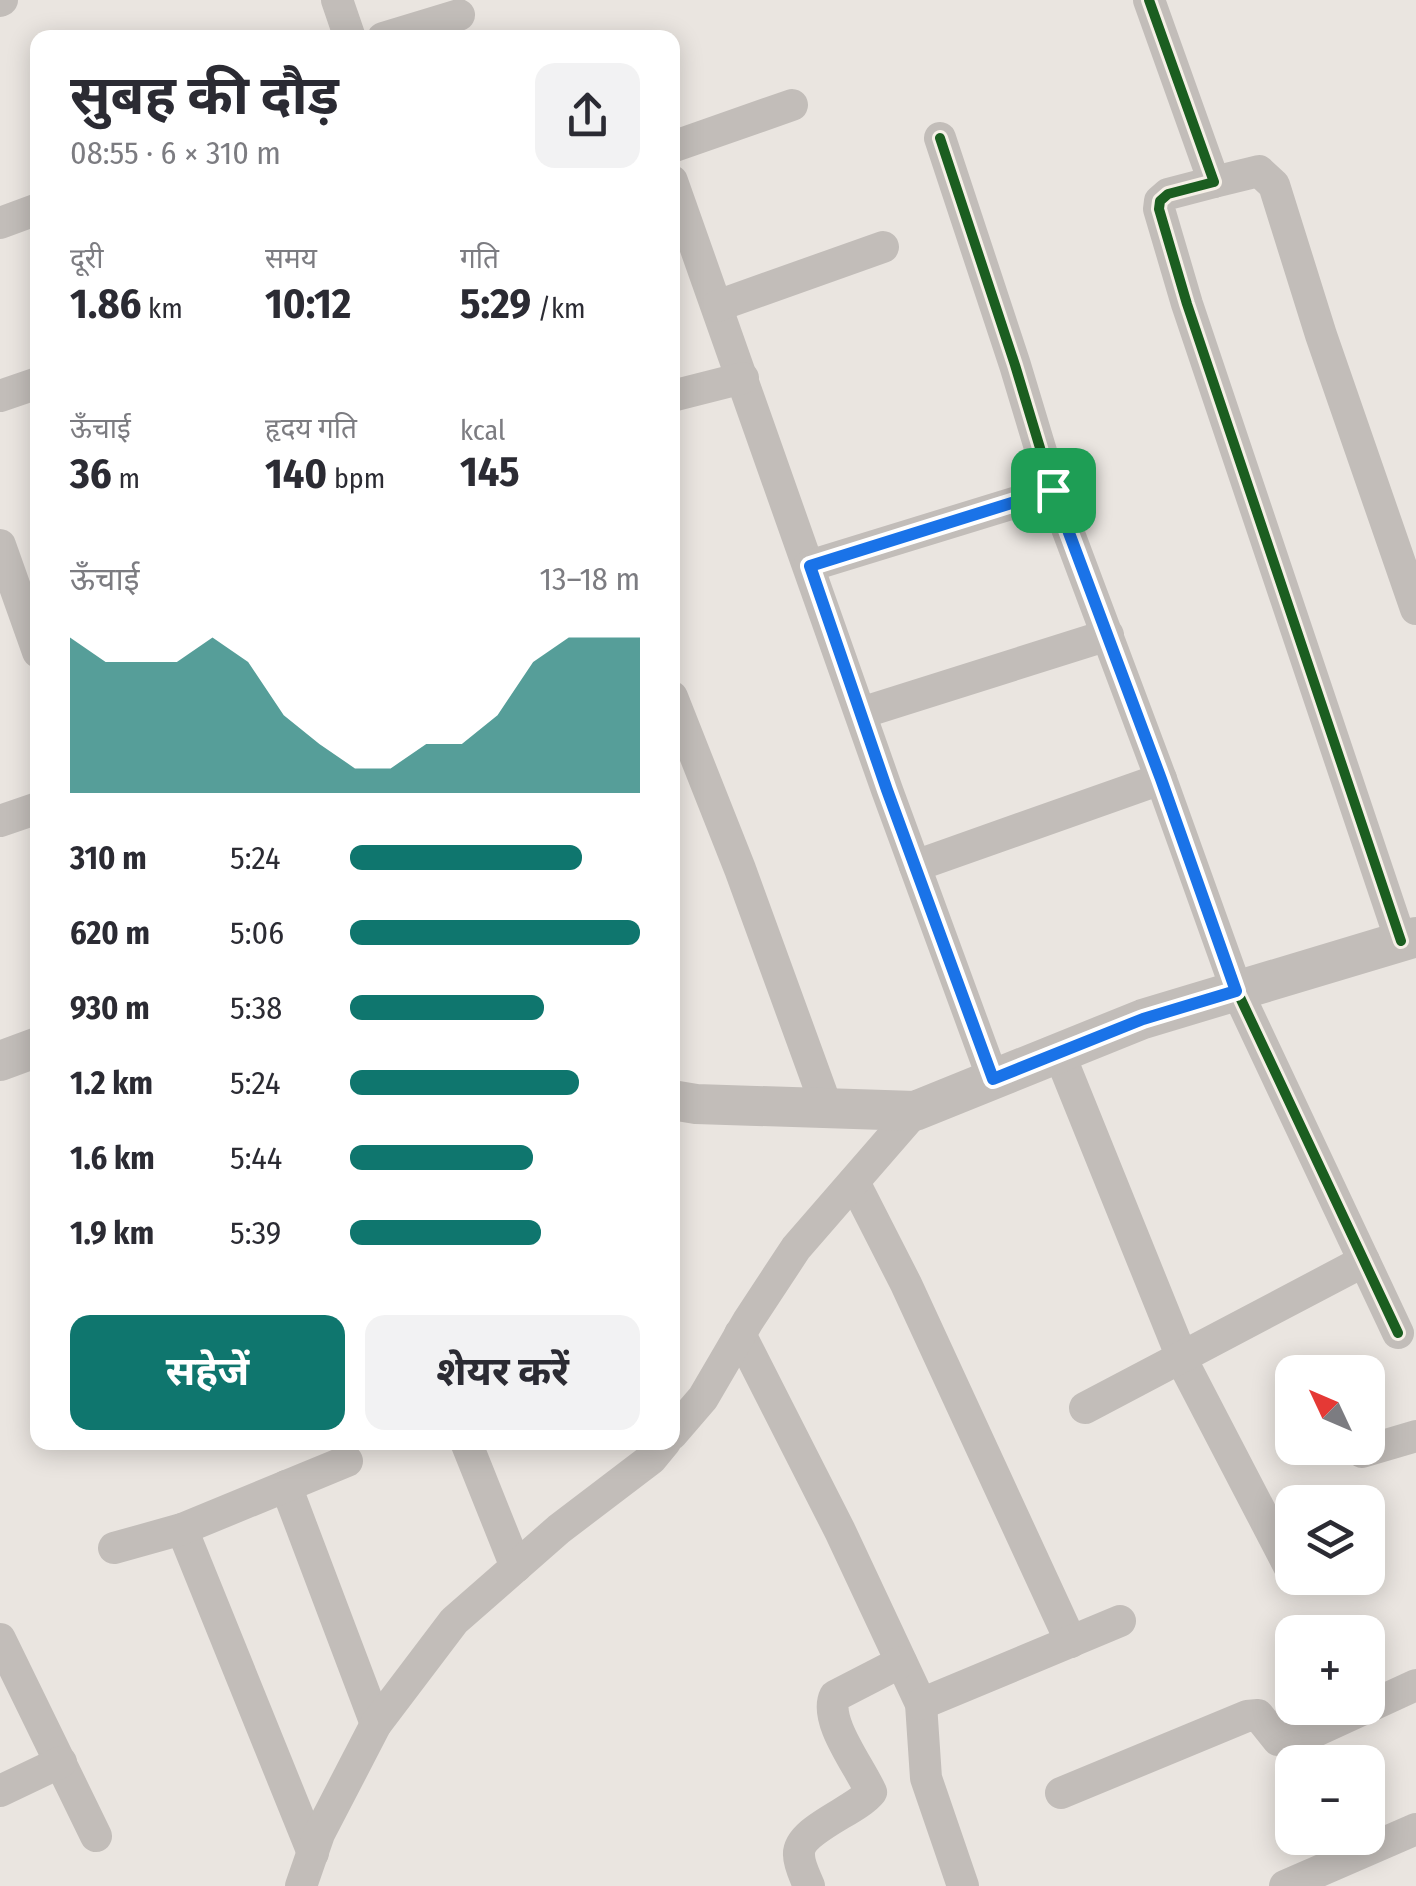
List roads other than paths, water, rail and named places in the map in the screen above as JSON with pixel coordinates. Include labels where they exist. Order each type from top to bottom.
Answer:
[{"type":"street","points":[[337,0],[347,30]]},
{"type":"street","points":[[1159,3],[1214,182]]},
{"type":"street","points":[[409,30],[459,15]]},
{"type":"street","points":[[680,145],[792,105]]},
{"type":"street","points":[[940,138],[1053,490],[1236,991],[1398,1334]]},
{"type":"street","points":[[680,1101],[914,1110],[1143,1019],[1408,939],[1187,304],[1159,209],[1160,200],[1168,194],[1260,171],[1274,185],[1321,335],[1416,609]]},
{"type":"street","points":[[680,203],[993,1079]]},
{"type":"street","points":[[0,223],[30,212]]},
{"type":"street","points":[[717,306],[883,247]]},
{"type":"street","points":[[680,394],[743,378]]},
{"type":"street","points":[[0,396],[30,385]]},
{"type":"street","points":[[810,566],[1053,490]]},
{"type":"street","points":[[0,545],[30,628]]},
{"type":"street","points":[[860,713],[1108,635]]},
{"type":"street","points":[[680,717],[827,1108]]},
{"type":"street","points":[[915,866],[1161,779]]},
{"type":"street","points":[[0,821],[30,811]]},
{"type":"street","points":[[0,1061],[30,1051]]},
{"type":"street","points":[[1059,1052],[1182,1358],[1275,1539]]},
{"type":"street","points":[[680,1425],[703,1398],[796,1248],[914,1110]]},
{"type":"street","points":[[854,1182],[906,1284],[1071,1642]]},
{"type":"street","points":[[1085,1408],[1364,1261]]},
{"type":"street","points":[[740,1334],[840,1531],[921,1704],[926,1778],[964,1886]]},
{"type":"street","points":[[1385,1445],[1416,1436]]},
{"type":"street","points":[[469,1450],[516,1567]]},
{"type":"street","points":[[301,1886],[319,1834],[376,1724],[454,1621],[650,1450]]},
{"type":"street","points":[[114,1548],[182,1529],[348,1461]]},
{"type":"street","points":[[286,1486],[376,1724]]},
{"type":"street","points":[[182,1529],[312,1853]]},
{"type":"street","points":[[921,1704],[1120,1621]]},
{"type":"street","points":[[0,1639],[96,1836]]},
{"type":"street","points":[[810,1886],[798,1852],[801,1844],[871,1792],[833,1719],[832,1702],[836,1696],[902,1662]]},
{"type":"street","points":[[1060,1794],[1247,1716],[1258,1716],[1278,1740],[1291,1739],[1416,1686]]},
{"type":"street","points":[[0,1791],[61,1762]]},
{"type":"street","points":[[1285,1886],[1416,1829]]}]
